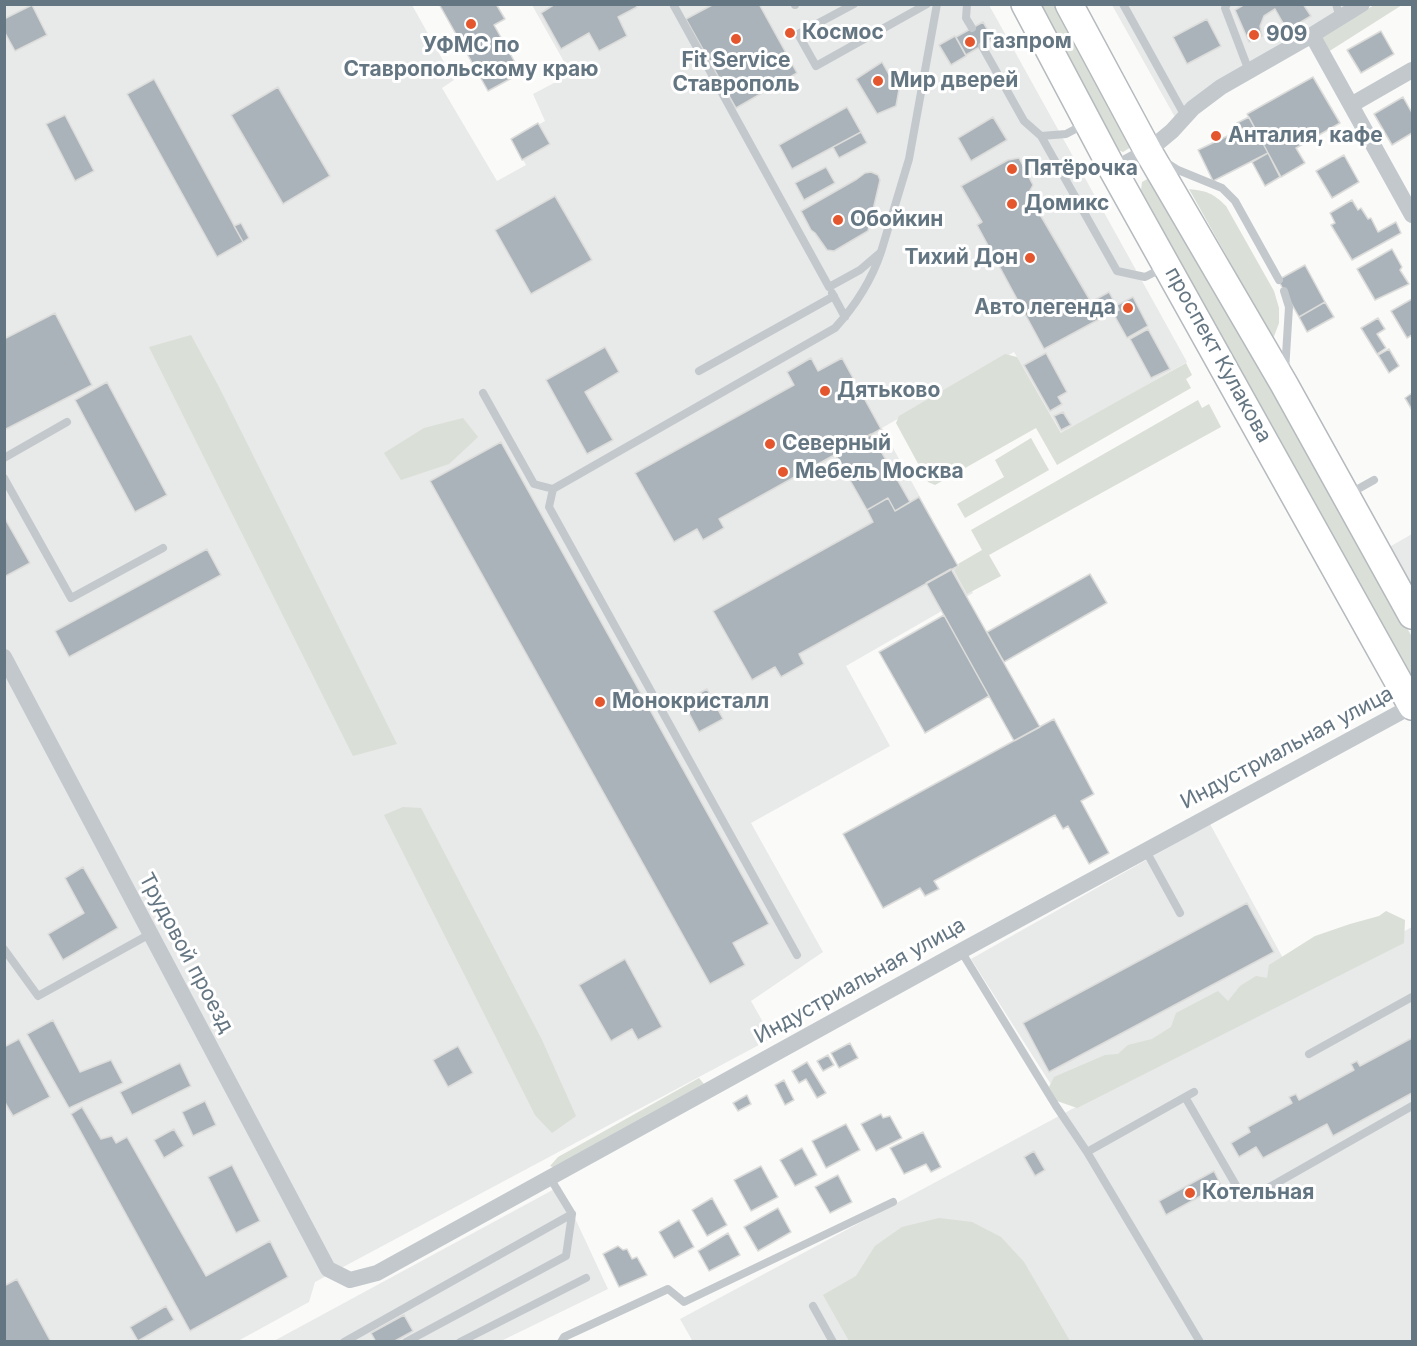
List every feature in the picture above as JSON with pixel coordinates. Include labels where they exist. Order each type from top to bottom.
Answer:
[{"type":"main road","name":"проспект Кулакова","points":[[1024,4],[1113,170],[1413,706]]},
{"type":"main road","name":"проспект Кулакова","points":[[1069,4],[1148,151],[1402,588],[1413,615]]},
{"type":"street","points":[[1113,170],[1148,151],[1172,131],[1185,116],[1221,87],[1312,35],[1338,11],[1362,4]]},
{"type":"street","points":[[1312,35],[1413,215]]},
{"type":"street","points":[[1351,105],[1413,70]]},
{"type":"street","name":"Трудовой проезд","points":[[4,657],[328,1269]]},
{"type":"street","name":"Индустриальная улица","points":[[328,1269],[350,1280],[377,1274],[961,951],[1413,706]]},
{"type":"lane","points":[[673,4],[845,317]]},
{"type":"lane","points":[[854,4],[798,34],[816,66],[927,4]]},
{"type":"lane","points":[[483,393],[534,484],[553,489],[835,328],[858,299],[881,252],[909,159],[937,4]]},
{"type":"lane","points":[[967,4],[966,18],[972,28]]},
{"type":"lane","points":[[1124,4],[1185,116]]},
{"type":"lane","points":[[1227,4],[1225,8],[1249,71]]},
{"type":"lane","points":[[982,46],[1024,121],[1041,136],[1117,271],[1145,277],[1168,265]]},
{"type":"lane","points":[[1041,136],[1066,134],[1088,123]]},
{"type":"lane","points":[[1148,151],[1178,170],[1222,188],[1236,201],[1279,280]]},
{"type":"lane","points":[[829,287],[860,270],[881,252]]},
{"type":"lane","points":[[1284,291],[1289,308],[1284,384]]},
{"type":"lane","points":[[699,371],[834,296]]},
{"type":"lane","points":[[4,458],[67,422]]},
{"type":"lane","points":[[4,478],[71,598],[164,548]]},
{"type":"lane","points":[[1346,495],[1374,480]]},
{"type":"lane","points":[[553,489],[549,507],[797,955]]},
{"type":"lane","points":[[1146,850],[1180,913]]},
{"type":"lane","points":[[4,949],[38,996],[150,934]]},
{"type":"lane","points":[[961,951],[1056,1106],[1087,1152],[1200,1341]]},
{"type":"lane","points":[[1309,1054],[1413,997]]},
{"type":"lane","points":[[1087,1152],[1194,1092]]},
{"type":"lane","points":[[1185,1097],[1241,1194],[1252,1197],[1413,1106]]},
{"type":"lane","points":[[406,1341],[566,1256],[572,1214],[550,1178]]},
{"type":"lane","points":[[561,1341],[564,1337],[668,1289],[684,1302],[893,1202]]},
{"type":"lane","points":[[344,1341],[572,1214]]},
{"type":"lane","points":[[460,1341],[586,1278]]},
{"type":"lane","points":[[813,1306],[833,1341]]},
{"type":"shaded area","points":[[5,5],[412,5],[454,80],[442,88],[497,181],[526,165],[511,140],[545,121],[533,94],[571,74],[532,5],[989,5],[1187,362],[1062,434],[1014,352],[882,428],[973,593],[846,666],[890,746],[751,823],[823,952],[751,1001],[772,1038],[315,1282],[309,1302],[238,1341],[5,1342]]},
{"type":"shaded area","points":[[1037,5],[1057,5],[1131,147],[1123,152],[1116,149]]},
{"type":"shaded area","points":[[1112,5],[1345,5],[1221,85],[1176,119]]},
{"type":"shaded area","points":[[1374,5],[1402,5],[1328,52],[1321,38]]},
{"type":"shaded area","points":[[1151,177],[1159,180],[1412,637],[1412,679],[1141,190],[1142,182]]},
{"type":"shaded area","points":[[1189,189],[1209,193],[1226,206],[1274,291],[1279,308],[1279,323],[1273,339]]},
{"type":"shaded area","points":[[191,335],[397,744],[353,756],[149,347]]},
{"type":"shaded area","points":[[1005,354],[1017,357],[1061,433],[1186,363],[1192,375],[1186,379],[1191,388],[1057,465],[1036,428],[935,485],[928,482],[896,423],[899,416]]},
{"type":"shaded area","points":[[1198,400],[1202,408],[1209,404],[1221,427],[989,555],[1001,576],[967,594],[954,570],[959,566],[958,564],[982,550],[971,530]]},
{"type":"shaded area","points":[[463,418],[478,437],[449,464],[401,480],[384,453],[424,428]]},
{"type":"shaded area","points":[[1031,438],[1049,470],[965,518],[957,504],[1004,477],[995,460]]},
{"type":"shaded area","points":[[1412,534],[1412,602],[1384,550]]},
{"type":"shaded area","points":[[403,807],[421,808],[542,1040],[576,1116],[552,1133],[535,1115],[384,815]]},
{"type":"shaded area","points":[[1210,824],[1290,971],[1059,1097],[971,959]]},
{"type":"shaded area","points":[[1386,911],[1405,920],[1404,943],[1077,1108],[1057,1101],[1049,1087],[1054,1077],[1105,1055],[1118,1054],[1128,1045],[1152,1039],[1171,1027],[1176,1013],[1218,991],[1228,1001],[1240,986],[1256,976],[1267,978],[1269,965],[1315,936],[1379,916]]},
{"type":"shaded area","points":[[1412,927],[1412,1341],[693,1342],[680,1319]]},
{"type":"shaded area","points":[[699,1078],[704,1084],[558,1169],[550,1166],[558,1157]]},
{"type":"shaded area","points":[[560,1186],[608,1289],[501,1341],[272,1342]]},
{"type":"shaded area","points":[[939,1218],[972,1222],[1001,1237],[1024,1262],[1070,1341],[849,1341],[823,1295],[856,1276],[875,1246],[902,1227]]},
{"type":"building","points":[[439,4],[496,4],[505,19],[494,25],[521,73],[488,91]]},
{"type":"building","points":[[555,4],[635,4],[637,7],[618,17],[627,36],[599,51],[589,33],[561,49],[541,13]]},
{"type":"building","points":[[714,4],[759,4],[797,73],[736,108],[686,19]]},
{"type":"building","points":[[1245,4],[1303,4],[1311,16],[1287,30],[1275,9],[1264,16],[1260,26],[1262,36],[1249,42],[1235,10]]},
{"type":"building","points":[[32,5],[47,35],[15,51],[4,31],[4,19]]},
{"type":"building","points":[[1207,19],[1221,46],[1187,64],[1173,37]]},
{"type":"building","points":[[983,22],[993,39],[966,55],[956,37]]},
{"type":"building","points":[[1381,31],[1394,54],[1361,73],[1347,50]]},
{"type":"building","points":[[955,36],[966,56],[951,65],[939,45]]},
{"type":"building","points":[[882,62],[892,80],[900,84],[896,106],[877,114],[856,79]]},
{"type":"building","points":[[1313,77],[1340,123],[1296,148],[1305,163],[1281,177],[1247,114]]},
{"type":"building","points":[[154,79],[243,242],[217,257],[127,94]]},
{"type":"building","points":[[278,87],[330,176],[283,204],[231,115]]},
{"type":"building","points":[[1403,97],[1412,113],[1412,133],[1392,145],[1374,114]]},
{"type":"building","points":[[847,107],[861,132],[792,169],[779,145]]},
{"type":"building","points":[[65,115],[94,171],[75,181],[46,124]]},
{"type":"building","points":[[993,117],[1007,140],[971,161],[958,138]]},
{"type":"building","points":[[1249,117],[1268,153],[1213,181],[1198,150],[1240,130],[1237,123]]},
{"type":"building","points":[[538,123],[550,144],[522,160],[511,139]]},
{"type":"building","points":[[861,132],[867,143],[839,158],[833,147]]},
{"type":"building","points":[[1268,153],[1280,177],[1265,186],[1252,162]]},
{"type":"building","points":[[1344,155],[1359,182],[1332,198],[1316,171]]},
{"type":"building","name":"Тихий Дон","points":[[1019,158],[1033,185],[1028,194],[1091,302],[1109,292],[1118,309],[1044,349],[977,225],[982,222],[961,186],[1008,160]]},
{"type":"building","points":[[826,167],[835,183],[804,200],[795,183]]},
{"type":"building","name":"Обойкин","points":[[871,172],[878,175],[880,180],[868,231],[834,251],[827,250],[811,230],[801,211],[865,173]]},
{"type":"building","points":[[555,196],[592,260],[531,294],[495,230]]},
{"type":"building","points":[[1352,200],[1358,210],[1361,208],[1368,219],[1371,218],[1378,232],[1396,222],[1401,233],[1352,260],[1331,225],[1335,223],[1330,213]]},
{"type":"building","points":[[241,223],[249,238],[243,242],[234,226]]},
{"type":"building","points":[[1392,249],[1402,267],[1400,270],[1409,284],[1375,300],[1357,269]]},
{"type":"building","points":[[1305,265],[1325,302],[1299,317],[1278,280]]},
{"type":"building","points":[[1133,297],[1148,326],[1127,338],[1113,313],[1119,310],[1117,305]]},
{"type":"building","points":[[1412,299],[1412,335],[1407,338],[1391,311]]},
{"type":"building","points":[[1325,302],[1334,317],[1307,332],[1299,317]]},
{"type":"building","points":[[55,313],[92,385],[4,430],[4,339]]},
{"type":"building","points":[[1378,318],[1385,329],[1377,334],[1386,348],[1377,354],[1361,328]]},
{"type":"building","points":[[1148,329],[1170,369],[1151,378],[1130,339]]},
{"type":"building","points":[[605,347],[619,372],[585,392],[613,440],[587,454],[546,380]]},
{"type":"building","points":[[1389,349],[1399,366],[1389,373],[1378,355]]},
{"type":"building","points":[[1046,353],[1067,392],[1058,397],[1062,404],[1050,411],[1024,365]]},
{"type":"building","name":"Северный","points":[[811,358],[818,371],[842,358],[881,429],[719,519],[724,528],[703,540],[697,529],[674,542],[635,473],[794,385],[787,372]]},
{"type":"building","points":[[107,382],[167,495],[135,512],[75,400]]},
{"type":"building","points":[[1412,393],[1412,410],[1405,398]]},
{"type":"building","points":[[1063,412],[1071,425],[1061,430],[1054,416]]},
{"type":"building","points":[[871,434],[910,502],[895,511],[888,498],[867,510],[835,454]]},
{"type":"building","name":"Монокристалл","points":[[501,442],[769,924],[733,943],[745,965],[710,984],[430,481]]},
{"type":"building","name":"Монокристалл","points":[[919,497],[958,566],[799,654],[804,664],[781,677],[775,667],[752,680],[713,611],[873,522],[867,510],[888,498],[895,511]]},
{"type":"building","points":[[4,517],[30,563],[4,577]]},
{"type":"building","points":[[207,549],[221,575],[69,657],[55,631]]},
{"type":"building","points":[[951,569],[1040,727],[1014,741],[926,583]]},
{"type":"building","points":[[1090,574],[1107,603],[1004,662],[987,632]]},
{"type":"building","points":[[944,615],[989,696],[925,733],[879,652]]},
{"type":"building","points":[[707,689],[723,719],[699,732],[683,702]]},
{"type":"building","points":[[1054,719],[1094,794],[1081,801],[1109,853],[1089,864],[1068,826],[1063,829],[1055,815],[934,881],[939,889],[925,896],[920,888],[883,908],[843,834]]},
{"type":"building","points":[[83,867],[118,928],[63,960],[48,934],[84,913],[65,878]]},
{"type":"building","points":[[1247,903],[1274,952],[1049,1072],[1023,1023]]},
{"type":"building","points":[[625,959],[662,1027],[638,1040],[632,1029],[611,1041],[579,985]]},
{"type":"building","points":[[53,1020],[80,1072],[111,1060],[123,1083],[69,1108],[27,1034]]},
{"type":"building","points":[[1412,1038],[1412,1093],[1333,1136],[1327,1124],[1263,1158],[1256,1147],[1239,1157],[1231,1143],[1250,1132],[1248,1127],[1292,1103],[1289,1097],[1296,1094],[1299,1100],[1354,1070],[1351,1064],[1357,1061],[1360,1066]]},
{"type":"building","points":[[19,1039],[50,1097],[13,1116],[4,1101],[4,1047]]},
{"type":"building","points":[[850,1043],[858,1058],[839,1068],[831,1053]]},
{"type":"building","points":[[458,1046],[473,1073],[448,1087],[433,1060]]},
{"type":"building","points":[[828,1055],[834,1065],[823,1071],[817,1061]]},
{"type":"building","points":[[807,1062],[826,1093],[817,1098],[806,1079],[799,1083],[792,1071]]},
{"type":"building","points":[[180,1063],[191,1086],[132,1115],[120,1092]]},
{"type":"building","points":[[784,1080],[794,1100],[785,1105],[775,1085]]},
{"type":"building","points":[[747,1095],[751,1104],[738,1111],[733,1103]]},
{"type":"building","points":[[205,1101],[216,1125],[193,1136],[182,1112]]},
{"type":"building","points":[[82,1107],[101,1139],[112,1136],[116,1143],[127,1137],[206,1276],[270,1241],[288,1277],[190,1331],[71,1114]]},
{"type":"building","points":[[881,1114],[883,1118],[890,1116],[902,1138],[876,1151],[861,1124]]},
{"type":"building","points":[[846,1124],[860,1150],[826,1168],[812,1141]]},
{"type":"building","points":[[174,1129],[184,1146],[164,1158],[154,1140]]},
{"type":"building","points":[[923,1132],[941,1167],[931,1172],[926,1164],[904,1174],[890,1148]]},
{"type":"building","points":[[802,1148],[817,1175],[795,1186],[780,1160]]},
{"type":"building","points":[[1034,1151],[1045,1170],[1035,1176],[1024,1157]]},
{"type":"building","points":[[232,1165],[260,1221],[236,1233],[208,1177]]},
{"type":"building","points":[[761,1166],[778,1197],[751,1211],[734,1180]]},
{"type":"building","name":"Котельная","points":[[1214,1171],[1221,1185],[1166,1215],[1159,1201]]},
{"type":"building","points":[[838,1175],[852,1202],[830,1213],[815,1187]]},
{"type":"building","points":[[712,1198],[727,1225],[707,1236],[692,1210]]},
{"type":"building","points":[[778,1208],[791,1232],[758,1251],[744,1227]]},
{"type":"building","points":[[679,1220],[694,1247],[674,1258],[659,1232]]},
{"type":"building","points":[[728,1233],[740,1255],[709,1271],[698,1251]]},
{"type":"building","points":[[618,1246],[623,1250],[627,1249],[632,1259],[637,1257],[647,1275],[619,1287],[603,1254]]},
{"type":"building","points":[[17,1279],[51,1342],[4,1342],[4,1286]]},
{"type":"building","points":[[166,1306],[174,1320],[138,1341],[130,1327]]},
{"type":"building","points":[[404,1315],[413,1331],[393,1342],[376,1342],[371,1333]]},
{"type":"place","name":"УФМС по Ставропольскому краю","points":[[471,24]]},
{"type":"place","name":"Космос","points":[[790,33]]},
{"type":"place","name":"909","points":[[1254,35]]},
{"type":"place","name":"Fit Service Ставрополь","points":[[736,39]]},
{"type":"place","name":"Газпром","points":[[970,42]]},
{"type":"place","name":"Мир дверей","points":[[878,81]]},
{"type":"place","name":"Анталия, кафе","points":[[1216,136]]},
{"type":"place","name":"Пятёрочка","points":[[1012,169]]},
{"type":"place","name":"Домикс","points":[[1012,204]]},
{"type":"place","name":"Обойкин","points":[[838,220]]},
{"type":"place","name":"Тихий Дон","points":[[1030,258]]},
{"type":"place","name":"Авто легенда","points":[[1128,308]]},
{"type":"place","name":"Дятьково","points":[[825,391]]},
{"type":"place","name":"Северный","points":[[770,444]]},
{"type":"place","name":"Мебель Москва","points":[[783,472]]},
{"type":"place","name":"Монокристалл","points":[[600,702]]},
{"type":"place","name":"Котельная","points":[[1190,1193]]}]
